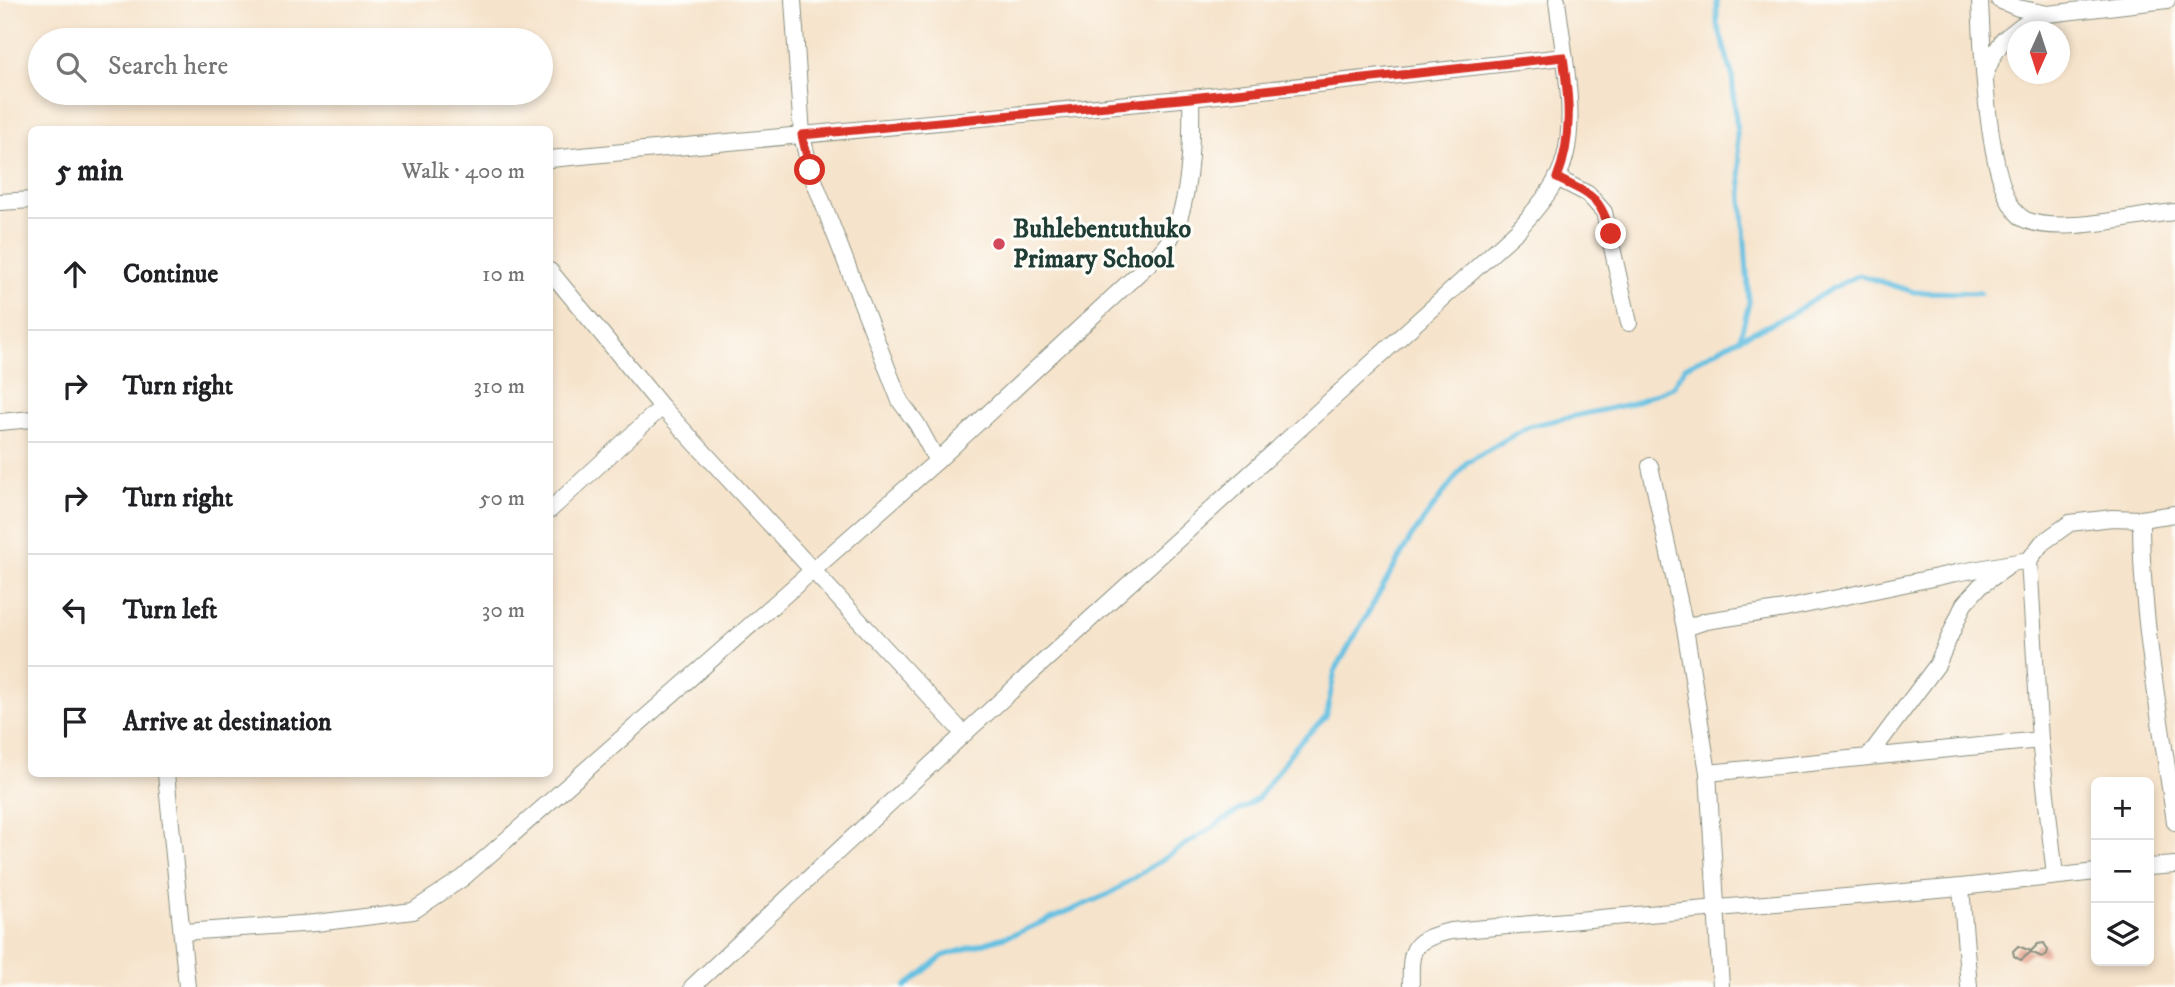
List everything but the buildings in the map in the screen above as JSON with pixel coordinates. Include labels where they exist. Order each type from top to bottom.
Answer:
[{"type":"street","points":[[793,0],[802,135],[810,170],[900,401],[917,424],[937,461]]},
{"type":"street","points":[[692,987],[964,734],[1518,230],[1557,178],[1565,157],[1569,130],[1569,96],[1558,0]]},
{"type":"street","points":[[1980,0],[1983,81],[2005,194],[2013,210],[2025,220],[2060,225],[2175,212]]},
{"type":"street","points":[[1998,0],[2018,8],[2049,13],[2167,0]]},
{"type":"street","points":[[1983,81],[2003,40],[2022,25],[2049,13]]},
{"type":"street","points":[[553,159],[1191,98],[1563,57]]},
{"type":"street","points":[[183,932],[316,923],[413,911],[463,878],[937,461],[1157,256],[1171,239],[1185,192],[1192,125],[1191,98]]},
{"type":"street","points":[[1557,178],[1588,194],[1604,212],[1629,323]]},
{"type":"street","points":[[0,202],[28,200]]},
{"type":"street","points":[[553,275],[662,407],[964,734]]},
{"type":"street","points":[[553,507],[662,407]]},
{"type":"street","points":[[0,422],[28,419]]},
{"type":"street","points":[[1650,467],[1685,628],[1707,773],[1721,987]]},
{"type":"street","points":[[1685,628],[1706,621],[1785,609],[2029,560],[2042,543],[2070,523],[2175,514]]},
{"type":"street","points":[[2141,519],[2141,556],[2152,658],[2175,822]]},
{"type":"street","points":[[2029,560],[2040,740],[2054,876]]},
{"type":"street","points":[[1869,756],[1937,665],[1964,604],[1980,586],[2011,564]]},
{"type":"street","points":[[1707,773],[2040,740]]},
{"type":"street","points":[[166,777],[187,987]]},
{"type":"street","points":[[2154,867],[2175,865]]},
{"type":"street","points":[[1411,987],[1411,958],[1416,946],[1427,936],[1451,931],[1961,887],[2091,872]]},
{"type":"street","points":[[1961,887],[1969,987]]},
{"type":"waterway","points":[[1717,0],[1717,23],[1732,74],[1741,183],[1749,303],[1740,338]]},
{"type":"waterway","points":[[905,987],[943,956],[1017,933],[1109,894],[1258,798],[1296,746],[1326,717],[1335,671],[1411,537],[1466,463],[1529,426],[1630,404],[1673,387],[1685,367],[1788,316],[1859,275],[1914,292],[1980,293]]},
{"type":"place","name":"Buhlebentuthuko Primary School","points":[[999,244]]},
{"type":"route","points":[[810,170],[802,135],[1191,98],[1563,57],[1569,96],[1569,130],[1565,157],[1557,178],[1596,201],[1604,212],[1611,234]]}]
